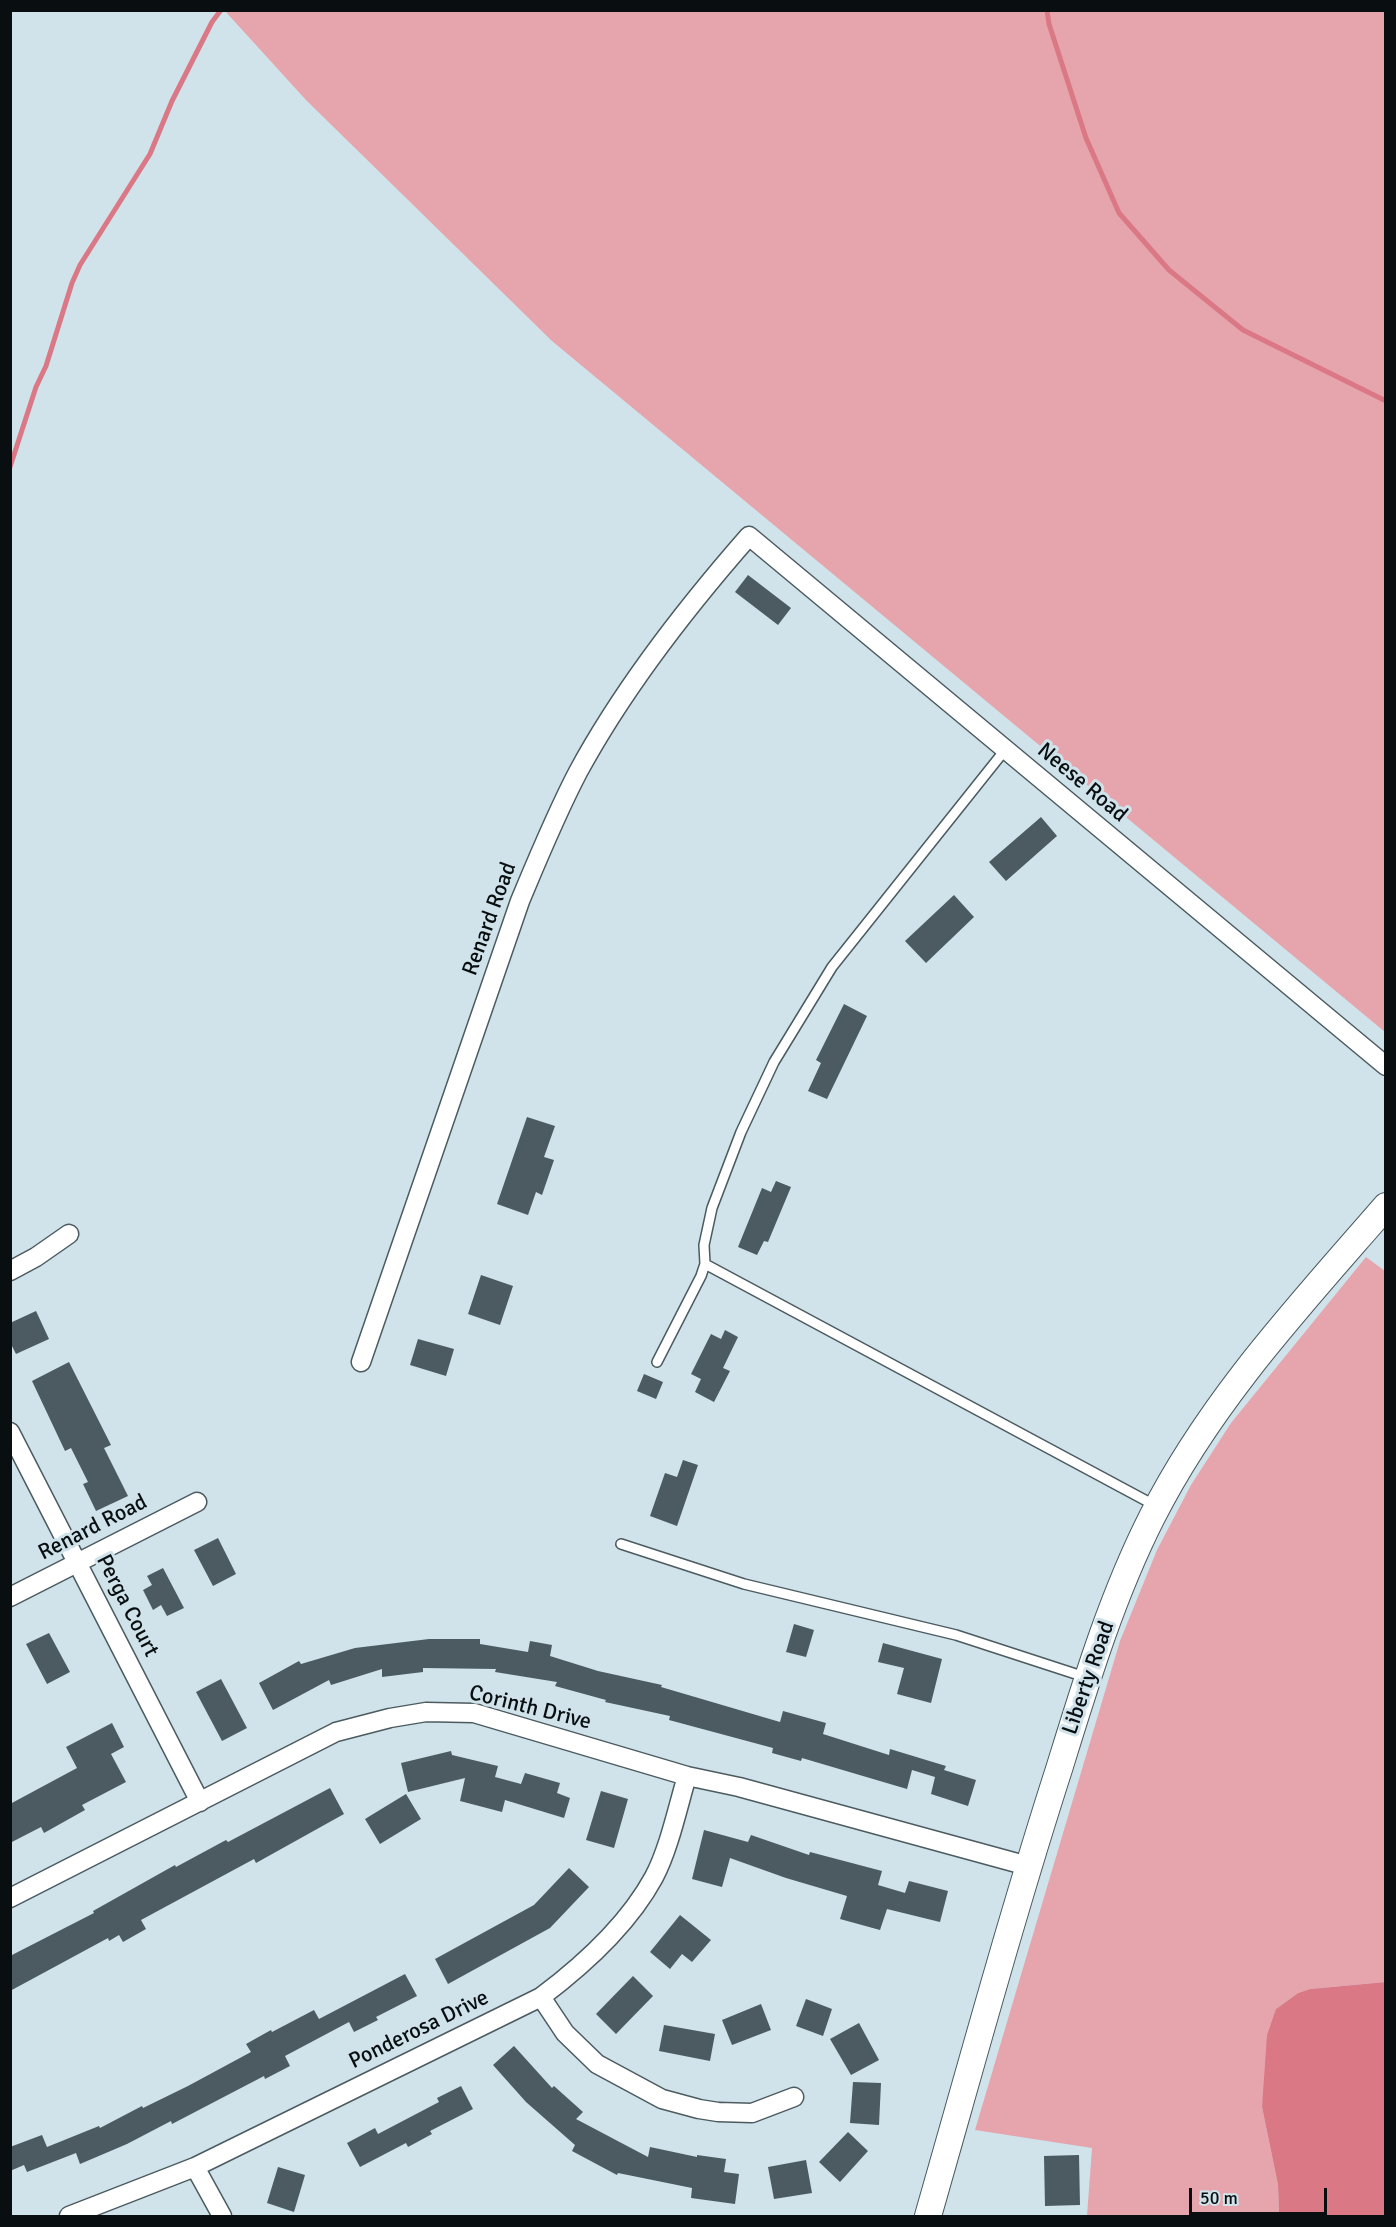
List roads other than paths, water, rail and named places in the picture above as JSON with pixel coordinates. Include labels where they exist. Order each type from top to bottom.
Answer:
[{"type":"street","name":"Neese Road","points":[[749,536],[1386,1066]]},
{"type":"street","name":"Renard Road","points":[[361,1362],[520,901],[542,845],[578,773],[640,671],[714,576],[749,536]]},
{"type":"street","name":"Liberty Road","points":[[928,2217],[1028,1866],[1088,1678],[1123,1582],[1158,1507],[1192,1447],[1232,1389],[1275,1334],[1386,1206]]},
{"type":"street","points":[[10,1271],[36,1257],[69,1234]]},
{"type":"street","name":"Perga Court","points":[[10,1431],[200,1802]]},
{"type":"street","name":"Renard Road","points":[[10,1597],[197,1503]]},
{"type":"street","name":"Corinth Drive","points":[[10,1898],[336,1732],[390,1718],[426,1712],[474,1713],[687,1776],[739,1787],[1028,1866]]},
{"type":"street","name":"Ponderosa Drive","points":[[69,2217],[195,2167],[541,1997],[569,1976],[599,1947],[630,1913],[655,1876],[687,1776]]},
{"type":"street","points":[[541,1997],[565,2033],[597,2064],[662,2099],[718,2112],[752,2113],[794,2097]]},
{"type":"street","points":[[195,2167],[222,2217]]},
{"type":"lane","points":[[657,1362],[701,1276],[705,1264],[704,1245],[712,1208],[741,1132],[774,1062],[832,968],[1005,750]]},
{"type":"lane","points":[[705,1264],[1158,1507]]},
{"type":"lane","points":[[621,1544],[744,1584],[956,1635],[1088,1678]]},
{"type":"waterway","points":[[10,467],[80,265],[150,154],[172,101],[212,22],[221,10]]},
{"type":"waterway","points":[[1047,10],[1049,24],[1086,138],[1119,213],[1169,270],[1243,330],[1386,401]]}]
